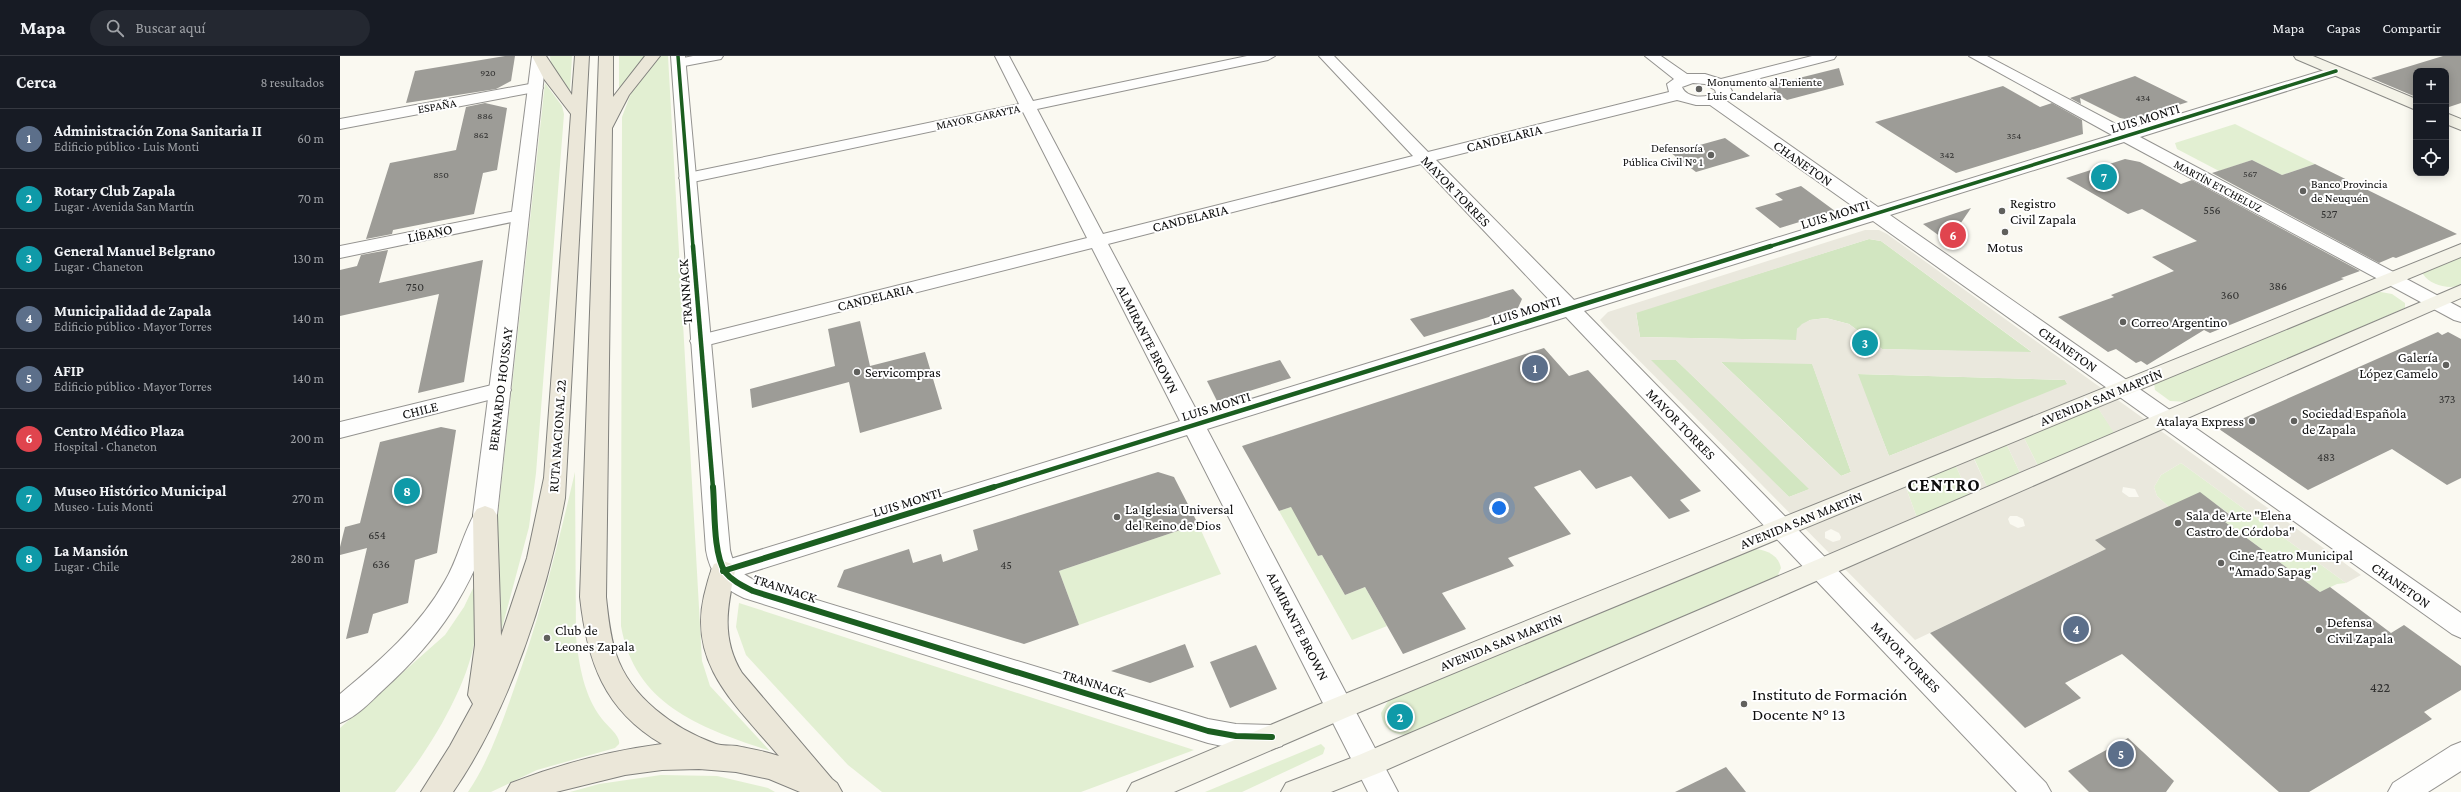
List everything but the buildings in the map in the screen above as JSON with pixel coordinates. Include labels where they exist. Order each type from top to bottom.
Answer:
[{"type":"main road","points":[[539,56],[552,79],[578,113]]},
{"type":"main road","name":"RUTA NACIONAL 22","points":[[436,792],[453,770],[475,732],[495,688],[534,580],[552,510],[556,478],[582,56]]},
{"type":"main road","points":[[606,56],[593,597],[595,627],[602,655],[612,681],[629,703],[651,723],[680,742],[712,756]]},
{"type":"main road","points":[[604,132],[622,94],[653,56]]},
{"type":"main road","points":[[2301,56],[2414,104]]},
{"type":"main road","points":[[2449,119],[2461,124]]},
{"type":"main road","name":"AVENIDA SAN MARTÍN","points":[[1142,792],[1340,708],[2461,250]]},
{"type":"main road","points":[[1296,792],[1369,764],[2461,291]]},
{"type":"main road","points":[[475,732],[487,667],[488,645],[485,515]]},
{"type":"main road","points":[[723,571],[714,605],[712,626],[714,646],[720,664],[732,681],[826,791]]},
{"type":"main road","points":[[521,792],[575,774],[621,763],[667,757],[712,756],[753,762],[791,773],[826,791]]},
{"type":"street","name":"BERNARDO HOUSSAY","points":[[340,712],[370,686],[416,642],[435,618],[461,575],[485,515],[539,56]]},
{"type":"street","points":[[679,59],[716,56]]},
{"type":"street","name":"ALMIRANTE BROWN","points":[[1002,56],[1383,792]]},
{"type":"street","name":"MAYOR GARAYTA","points":[[688,178],[1268,56]]},
{"type":"street","name":"MAYOR TORRES","points":[[1326,56],[2036,792]]},
{"type":"street","points":[[1652,56],[1681,86],[1699,101],[1716,92],[1829,56]]},
{"type":"street","name":"MARTÍN ETCHELUZ","points":[[1976,56],[2461,316]]},
{"type":"street","name":"TRANNACK","points":[[679,59],[700,341],[718,550],[723,571],[730,579],[753,591],[1208,731],[1236,736],[1272,737]]},
{"type":"street","name":"LUIS MONTI","points":[[723,571],[2336,71]]},
{"type":"street","name":"CANDELARIA","points":[[700,341],[1425,158],[1706,79],[1716,92]]},
{"type":"street","name":"ESPAÑA","points":[[340,124],[535,88]]},
{"type":"street","name":"CHANETON","points":[[1716,92],[1876,214],[2461,627]]},
{"type":"street","name":"LÍBANO","points":[[340,252],[520,215]]},
{"type":"street","name":"CHILE","points":[[340,430],[500,390]]},
{"type":"street","points":[[340,695],[370,686]]},
{"type":"street","points":[[2403,792],[2461,755]]},
{"type":"green space","points":[[550,56],[572,56],[570,91],[551,64]]},
{"type":"green space","points":[[619,56],[645,56],[619,90]]},
{"type":"green space","points":[[660,56],[668,56],[702,661],[710,686],[770,751],[720,733],[697,722],[675,710],[656,695],[641,676],[629,653],[621,626],[622,117],[631,93]]},
{"type":"green space","points":[[545,83],[562,106],[564,114],[536,473],[529,527],[498,643],[501,607],[497,524]]},
{"type":"green space","points":[[2235,124],[2315,164],[2282,175],[2252,160],[2219,171],[2177,149],[2175,143]]},
{"type":"green space","points":[[1869,239],[1881,241],[2033,353],[1882,349],[1849,324],[1826,318],[1810,320],[1797,329],[1797,340],[1640,337],[1636,312]]},
{"type":"green space","points":[[2461,255],[2461,285],[2451,287],[2440,286],[2430,281],[2423,274],[2423,271]]},
{"type":"green space","points":[[2375,291],[2392,294],[2405,303],[2405,308],[2188,402],[2170,401],[2155,390],[2154,383]]},
{"type":"green space","points":[[1650,360],[1676,360],[1810,489],[1789,497]]},
{"type":"green space","points":[[1720,361],[1812,363],[1851,472],[1841,476]]},
{"type":"green space","points":[[1857,374],[2065,380],[2068,385],[1889,456]]},
{"type":"green space","points":[[2096,405],[2115,433],[2038,466],[2023,436]]},
{"type":"green space","points":[[2006,443],[2020,473],[1987,487],[1973,456]]},
{"type":"green space","points":[[2181,463],[2346,583],[2337,584],[2320,592],[2225,522],[2234,517],[2200,493],[2169,507],[2157,496],[2154,487],[2161,475]]},
{"type":"green space","points":[[1955,464],[1969,495],[1917,518],[1905,485]]},
{"type":"green space","points":[[575,472],[576,637],[579,658],[583,680],[591,700],[602,719],[616,734],[619,744],[615,748],[537,770],[491,792],[468,792],[483,767],[495,740],[524,660],[548,580]]},
{"type":"green space","points":[[1294,506],[1318,556],[1322,555],[1345,595],[1365,587],[1387,626],[1352,640],[1279,511]]},
{"type":"green space","points":[[1198,524],[1221,574],[1079,625],[1059,571]]},
{"type":"green space","points":[[1752,549],[1766,551],[1777,559],[1781,568],[1777,577],[1406,735],[1392,732],[1384,723],[1381,713],[1388,701],[1395,697]]},
{"type":"green space","points":[[476,582],[476,631],[472,651],[466,672],[457,694],[434,737],[408,776],[395,792],[340,792],[340,728],[445,635],[464,607]]},
{"type":"green space","points":[[739,603],[1194,750],[1081,792],[882,792],[848,765],[746,655],[736,627]]},
{"type":"green space","points":[[1321,744],[1325,748],[1323,754],[1242,792],[1205,792]]},
{"type":"green space","points":[[661,775],[717,776],[768,788],[775,792],[570,792],[599,784]]},
{"type":"shaded area","points":[[1865,230],[1879,230],[1887,234],[2361,575],[2346,583],[2181,463],[2161,475],[2154,487],[2157,496],[2169,507],[2096,540],[2106,549],[1915,640],[1605,326],[1600,320],[1608,312]],"holes":[[[1869,239],[1881,241],[2032,352],[1882,349],[1849,324],[1826,318],[1810,320],[1802,324],[1797,329],[1796,340],[1640,337],[1636,313]],[[1651,360],[1676,360],[1809,489],[1789,497]],[[1721,362],[1812,364],[1851,472],[1841,476]],[[1858,374],[2065,380],[2067,384],[1889,456]],[[2096,405],[2114,433],[2038,466],[2023,436]],[[2006,443],[2020,473],[1987,487],[1973,457]],[[1955,464],[1969,495],[1917,518],[1905,485]],[[2123,487],[2135,489],[2139,497],[2129,497],[2122,492]],[[2010,516],[2017,516],[2023,519],[2025,526],[2018,528],[2010,524],[2008,519]],[[1831,529],[1839,533],[1841,537],[1840,540],[1833,542],[1825,538],[1825,532]]]},
{"type":"cycle path","points":[[678,56],[718,550],[722,565],[729,576],[739,584],[753,591],[1208,731],[1236,736],[1272,737]]},
{"type":"cycle path","points":[[723,571],[2336,71]]},
{"type":"place","name":"Monumento al Teniente Luis Candelaria","points":[[1699,89]]},
{"type":"place","name":"Defensoría Pública Civil N° 1","points":[[1711,155]]},
{"type":"place","name":"Museo Histórico Municipal","points":[[2104,177]]},
{"type":"place","name":"Banco Provincia de Neuquén","points":[[2303,191]]},
{"type":"place","name":"Registro Civil Zapala","points":[[2002,211]]},
{"type":"place","name":"Motus","points":[[2005,232]]},
{"type":"place","name":"Centro Médico Plaza","points":[[1953,235]]},
{"type":"place","name":"Correo Argentino","points":[[2123,322]]},
{"type":"place","name":"General Manuel Belgrano","points":[[1865,343]]},
{"type":"place","name":"Galería López Camelo","points":[[2446,365]]},
{"type":"place","name":"Administración Zona Sanitaria II","points":[[1535,368]]},
{"type":"place","name":"Servicompras","points":[[857,372]]},
{"type":"place","name":"Atalaya Express","points":[[2252,421]]},
{"type":"place","name":"Sociedad Española de Zapala","points":[[2294,421]]},
{"type":"place","name":"La Mansión","points":[[407,491]]},
{"type":"place","name":"La Iglesia Universal del Reino de Dios","points":[[1117,517]]},
{"type":"place","name":"Sala de Arte \"Elena Castro de Córdoba\"","points":[[2178,523]]},
{"type":"place","name":"Cine Teatro Municipal \"Amado Sapag\"","points":[[2221,563]]},
{"type":"place","name":"Municipalidad de Zapala","points":[[2076,629]]},
{"type":"place","name":"Defensa Civil Zapala","points":[[2319,630]]},
{"type":"place","name":"Club de Leones Zapala","points":[[547,638]]},
{"type":"place","name":"Instituto de Formación Docente N° 13","points":[[1744,704]]},
{"type":"place","name":"Rotary Club Zapala","points":[[1400,717]]},
{"type":"place","name":"AFIP","points":[[2121,754]]},
{"type":"district","name":"CENTRO","points":[[1944,485]]}]
